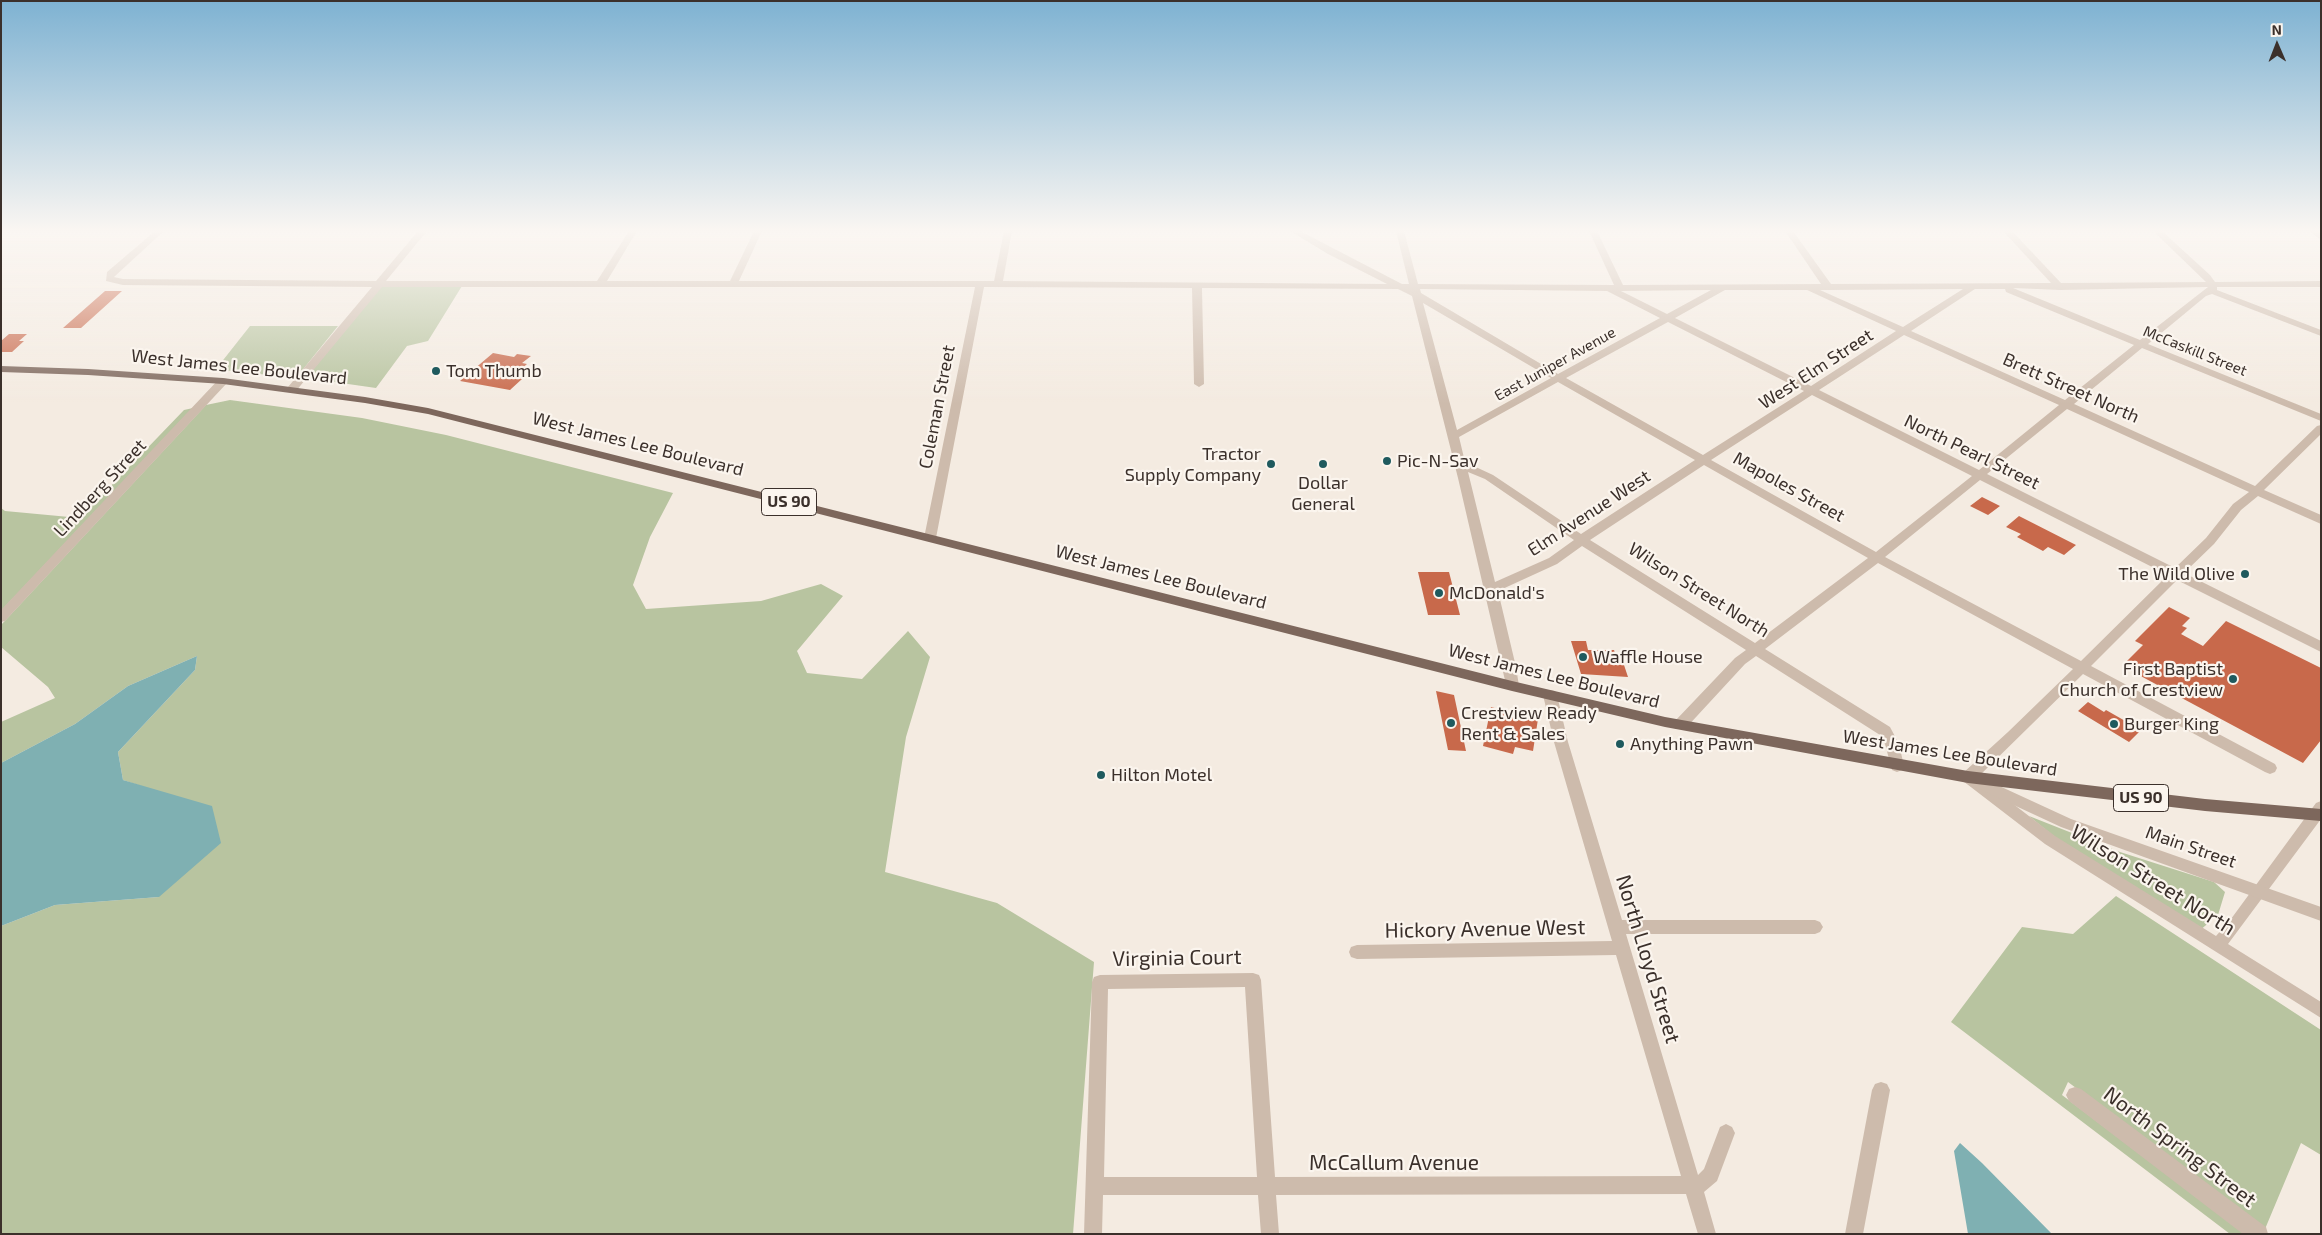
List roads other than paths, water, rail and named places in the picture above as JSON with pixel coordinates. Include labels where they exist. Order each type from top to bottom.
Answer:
[{"type":"main road","name":"West James Lee Boulevard","points":[[1,369],[88,372],[223,381],[292,389],[428,411],[1512,686],[1680,725],[1897,766],[1968,777],[2205,805],[2319,812]]},
{"type":"street","points":[[292,389],[374,289]]},
{"type":"street","name":"Coleman Street","points":[[930,538],[979,289]]},
{"type":"street","points":[[1197,289],[1199,384]]},
{"type":"street","name":"Mapoles Street","points":[[1407,289],[1416,291],[1558,378],[1877,558],[2080,669],[2270,768]]},
{"type":"street","points":[[1512,686],[1510,667],[1416,291],[1567,289]]},
{"type":"street","name":"North Pearl Street","points":[[1609,289],[1666,319],[2321,646]]},
{"type":"street","name":"East Juniper Avenue","points":[[1453,436],[1723,289]]},
{"type":"street","name":"Brett Street North","points":[[1808,289],[2321,520]]},
{"type":"street","name":"West Elm Street","points":[[1703,460],[1969,289]]},
{"type":"street","name":"McCaskill Street","points":[[2007,289],[2321,418]]},
{"type":"street","points":[[1680,725],[1740,661],[1877,558],[2211,289]]},
{"type":"street","points":[[2214,289],[2321,333]]},
{"type":"street","name":"Lindberg Street","points":[[1,618],[223,381]]},
{"type":"street","points":[[1968,777],[2013,736],[2210,540],[2237,507],[2267,482],[2321,428]]},
{"type":"street","name":"Elm Avenue West","points":[[1490,590],[1553,561],[1583,541],[1598,528],[1703,460]]},
{"type":"street","name":"Wilson Street North","points":[[1460,464],[1489,477],[1583,541],[1885,730],[1892,744],[1897,766]]},
{"type":"street","name":"North Lloyd Street","points":[[1550,695],[1561,742],[1616,927],[1618,949],[1707,1234]]},
{"type":"street","name":"Wilson Street North","points":[[1968,777],[2050,840],[2321,1012]]},
{"type":"street","name":"Main Street","points":[[1968,777],[2066,823],[2321,914]]},
{"type":"street","points":[[2217,946],[2319,812]]},
{"type":"street","points":[[1616,927],[1815,927]]},
{"type":"street","name":"Hickory Avenue West","points":[[1357,952],[1618,949]]},
{"type":"street","name":"Virginia Court","points":[[1094,1234],[1100,982],[1253,980],[1270,1234]]},
{"type":"street","points":[[1854,1234],[1881,1090]]},
{"type":"street","name":"North Spring Street","points":[[2075,1095],[2259,1234]]},
{"type":"street","points":[[1693,1185],[1702,1184],[1711,1175],[1726,1133]]},
{"type":"street","name":"McCallum Avenue","points":[[1095,1186],[1693,1185]]},
{"type":"water","points":[[197,656],[195,670],[118,752],[123,780],[212,806],[221,843],[159,897],[55,905],[1,926],[1,763],[75,724],[128,686]]},
{"type":"water","points":[[1960,1143],[2052,1234],[1968,1234],[1954,1151]]},
{"type":"place","name":"Tom Thumb","points":[[436,371]]},
{"type":"place","name":"Pic-N-Sav","points":[[1387,461]]},
{"type":"place","name":"Tractor Supply Company","points":[[1271,464]]},
{"type":"place","name":"Dollar General","points":[[1323,464]]},
{"type":"place","name":"The Wild Olive","points":[[2245,574]]},
{"type":"place","name":"McDonald's","points":[[1439,593]]},
{"type":"place","name":"Waffle House","points":[[1583,657]]},
{"type":"place","name":"First Baptist Church of Crestview","points":[[2233,679]]},
{"type":"place","name":"Crestview Ready Rent & Sales","points":[[1451,723]]},
{"type":"place","name":"Burger King","points":[[2114,724]]},
{"type":"place","name":"Anything Pawn","points":[[1620,744]]},
{"type":"place","name":"Hilton Motel","points":[[1101,775]]}]
